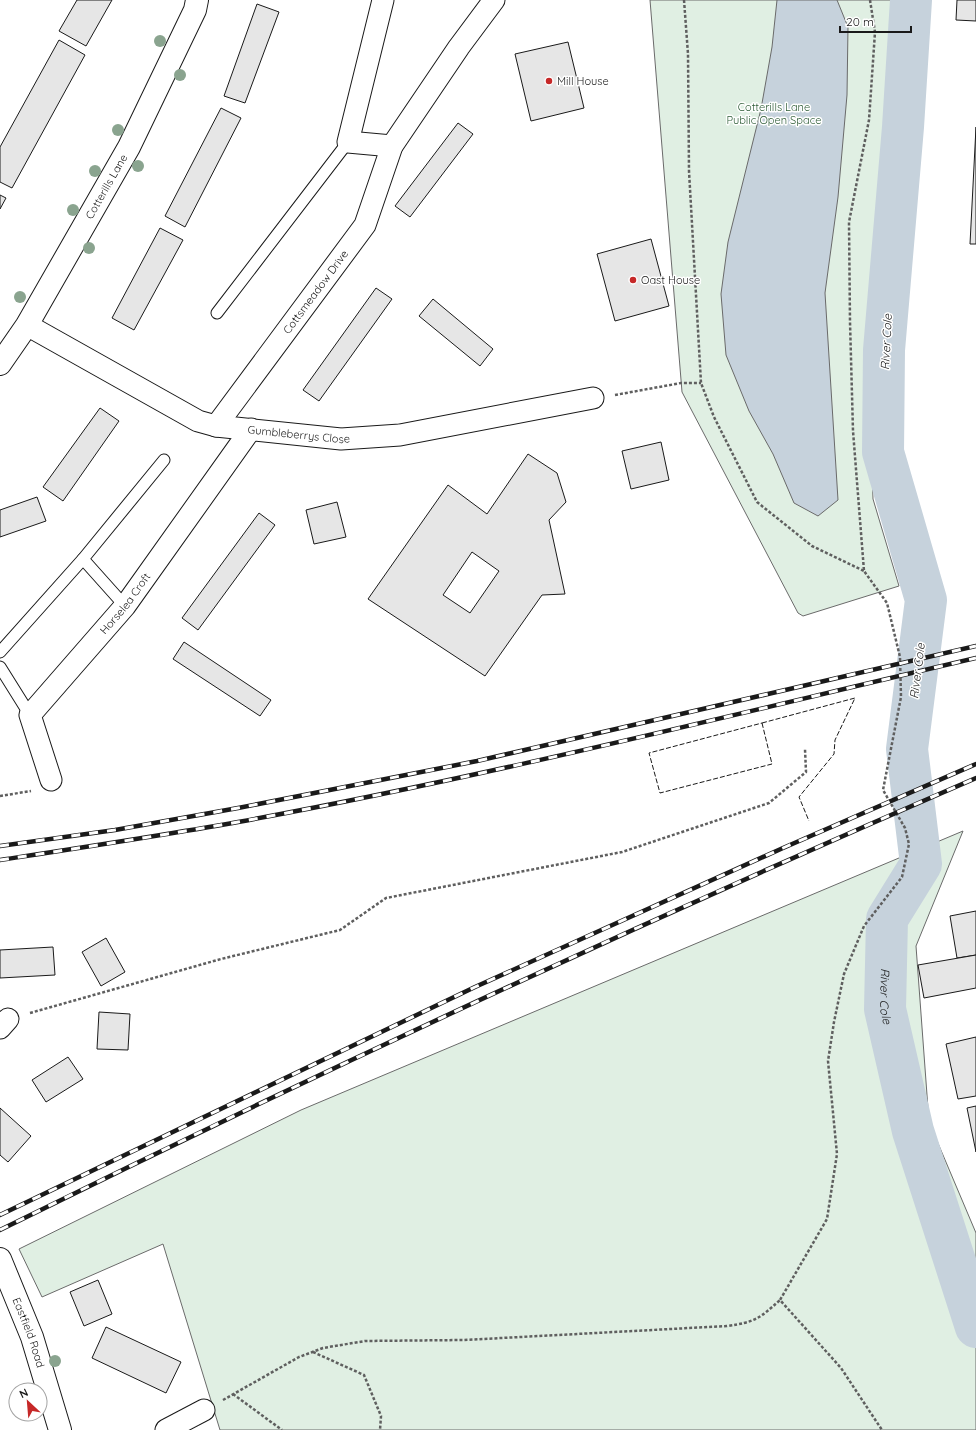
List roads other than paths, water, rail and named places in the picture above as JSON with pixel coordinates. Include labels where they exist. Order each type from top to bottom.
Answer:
[{"type":"street","name":"Cotterills Lane","points":[[0,364],[27,325],[129,147],[195,10],[197,0]]},
{"type":"street","points":[[383,0],[348,142],[392,146]]},
{"type":"street","name":"Cottsmeadow Drive","points":[[216,426],[365,224],[392,146],[458,48],[494,0]]},
{"type":"street","name":"Gumbleberrys Close","points":[[27,325],[198,421],[216,426],[341,440],[400,435],[593,398]]},
{"type":"street","name":"Horselea Croft","points":[[30,715],[125,606],[251,429]]},
{"type":"street","points":[[30,715],[51,780]]},
{"type":"street","name":"Eastfield Road","points":[[0,1260],[32,1337],[60,1430]]},
{"type":"street","points":[[166,1430],[204,1410]]},
{"type":"lane","points":[[217,313],[348,142]]},
{"type":"lane","points":[[0,652],[83,559],[164,460]]},
{"type":"lane","points":[[83,559],[125,606]]},
{"type":"lane","points":[[0,667],[30,715]]},
{"type":"waterway","name":"River Cole","points":[[911,0],[903,127],[884,350],[883,452],[926,600],[907,749],[921,864],[887,919],[885,1009],[913,1131],[976,1327]]},
{"type":"railway","points":[[0,846],[115,830],[238,808],[477,761],[976,646]]},
{"type":"railway","points":[[0,860],[238,822],[423,785],[608,744],[976,658]]},
{"type":"railway","points":[[0,1215],[475,987],[783,848],[976,764]]},
{"type":"railway","points":[[0,1230],[242,1112],[607,941],[976,778]]},
{"type":"place","name":"Mill House","points":[[549,81]]},
{"type":"place","name":"Oast House","points":[[633,280]]},
{"type":"park label","name":"Cotterills Lane Public Open Space","points":[[774,113]]}]
